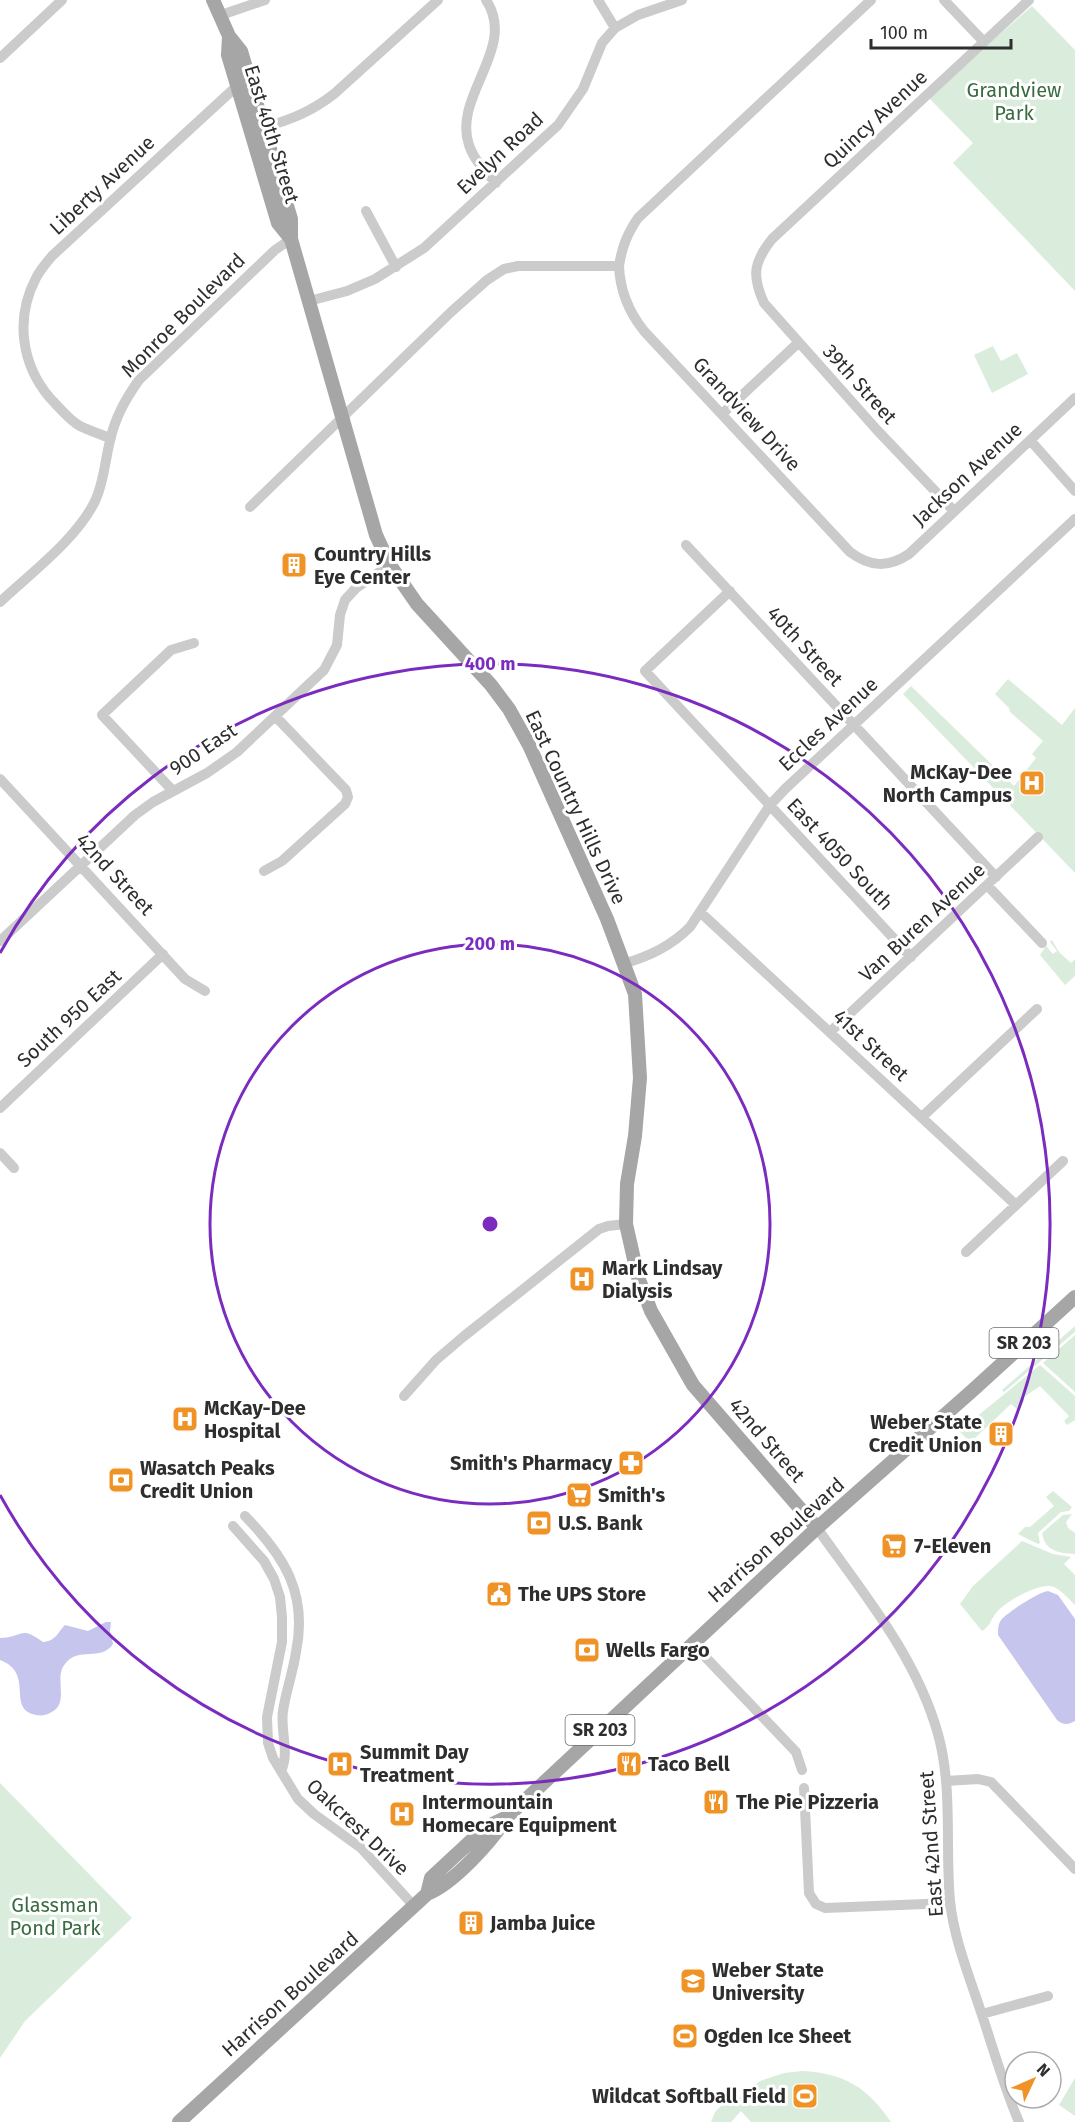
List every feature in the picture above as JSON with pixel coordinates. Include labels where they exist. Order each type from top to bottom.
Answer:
[{"type":"main road","name":"East 40th Street","points":[[213,0],[229,36],[241,51],[291,219],[291,239],[343,416]]},
{"type":"main road","name":"East 40th Street","points":[[229,36],[228,56],[278,223],[291,239]]},
{"type":"main road","name":"East Country Hills Drive","points":[[343,416],[376,535],[390,565],[417,604],[491,685],[509,709],[534,756],[607,919],[634,994],[640,1078],[635,1137],[627,1184],[626,1224]]},
{"type":"main road","name":"42nd Street","points":[[626,1224],[638,1276],[651,1311],[693,1385],[817,1528]]},
{"type":"main road","name":"Harrison Boulevard","points":[[178,2122],[427,1894],[431,1878],[486,1827],[507,1817],[692,1642],[1075,1297]]},
{"type":"street","points":[[0,58],[62,0]]},
{"type":"street","points":[[220,15],[265,0]]},
{"type":"street","points":[[264,127],[296,118],[316,108],[438,0]]},
{"type":"street","points":[[486,0],[493,14],[495,35],[469,107],[466,127],[473,155],[478,164],[496,183]]},
{"type":"street","points":[[598,0],[615,28]]},
{"type":"street","name":"Evelyn Road","points":[[309,301],[347,291],[396,267],[424,248],[558,125],[583,89],[602,43],[615,28],[638,15],[682,0]]},
{"type":"street","name":"Grandview Drive","points":[[871,0],[638,218],[628,232],[622,247],[619,266],[624,296],[635,320],[850,552],[858,558],[878,565]]},
{"type":"street","points":[[944,0],[984,42]]},
{"type":"street","name":"Quincy Avenue","points":[[755,272],[758,260],[772,239],[1029,0]]},
{"type":"street","name":"Liberty Avenue","points":[[110,438],[78,425],[61,410],[40,385],[28,360],[22,331],[25,304],[36,277],[52,256],[238,85]]},
{"type":"street","points":[[366,211],[396,267]]},
{"type":"street","name":"Monroe Boulevard","points":[[0,602],[74,533],[86,518],[104,478],[110,438],[118,414],[125,398],[139,380],[275,250],[291,239]]},
{"type":"street","points":[[250,507],[451,312],[504,268],[619,266]]},
{"type":"street","name":"39th Street","points":[[755,272],[757,288],[764,303],[798,343],[954,511]]},
{"type":"street","points":[[722,414],[798,343]]},
{"type":"street","name":"Jackson Avenue","points":[[878,565],[895,561],[909,554],[1075,398]]},
{"type":"street","points":[[1030,440],[1075,491]]},
{"type":"street","name":"Eccles Avenue","points":[[623,964],[643,958],[670,944],[690,927],[770,805],[794,780],[1075,519]]},
{"type":"street","name":"40th Street","points":[[686,544],[996,877]]},
{"type":"street","name":"900 East","points":[[0,941],[135,815],[207,773],[237,752],[324,669],[337,645],[340,615],[345,600],[356,588],[390,565]]},
{"type":"street","name":"East 4050 South","points":[[730,591],[645,671],[911,957]]},
{"type":"street","points":[[173,791],[102,715],[171,650],[194,643]]},
{"type":"street","points":[[264,871],[282,861],[345,804],[348,797],[346,790],[275,716]]},
{"type":"street","name":"42nd Street","points":[[0,780],[185,979],[205,991]]},
{"type":"street","name":"Van Buren Avenue","points":[[830,1032],[1038,837]]},
{"type":"street","points":[[987,885],[1042,943]]},
{"type":"street","name":"41st Street","points":[[700,912],[1016,1205]]},
{"type":"street","name":"South 950 East","points":[[0,1108],[163,954]]},
{"type":"street","points":[[922,1117],[1037,1009]]},
{"type":"street","points":[[0,1153],[14,1168]]},
{"type":"street","points":[[966,1252],[1063,1161]]},
{"type":"street","points":[[404,1396],[436,1360],[599,1229],[626,1224]]},
{"type":"street","name":"Oakcrest Drive","points":[[244,1516],[265,1537],[282,1560],[293,1584],[298,1605],[298,1645],[283,1714],[285,1752],[281,1771]]},
{"type":"street","name":"Oakcrest Drive","points":[[232,1526],[264,1561],[274,1579],[280,1597],[282,1642],[269,1698],[267,1730],[270,1751],[293,1792],[306,1807],[361,1848],[414,1906]]},
{"type":"street","name":"42nd Street","points":[[817,1528],[883,1619],[910,1666]]},
{"type":"street","points":[[692,1642],[796,1752],[802,1770]]},
{"type":"street","name":"East 42nd Street","points":[[910,1666],[938,1734],[946,1781],[950,1903],[961,1952],[1005,2088],[1019,2122]]},
{"type":"street","points":[[946,1781],[978,1779],[991,1782],[1075,1869]]},
{"type":"street","points":[[804,1788],[809,1893],[816,1904],[825,1908],[950,1903]]},
{"type":"street","points":[[982,2014],[1048,1996]]},
{"type":"green space","name":"Grandview Park","points":[[1032,6],[1075,50],[1075,291],[953,163],[973,143],[928,97]]},
{"type":"green space","points":[[993,346],[1001,361],[1017,353],[1028,374],[992,393],[974,355]]},
{"type":"green space","points":[[1008,679],[1062,725],[1075,708],[1075,873],[903,694],[911,686],[1014,786],[1036,758],[1032,754],[1043,741],[1010,712],[995,694]]},
{"type":"green space","points":[[1052,940],[1059,952],[1071,963],[1075,959],[1075,976],[1065,985],[1040,955],[1046,946],[1053,954],[1057,951],[1050,942]]},
{"type":"green space","points":[[1075,1326],[1075,1332],[1004,1392],[1002,1390]]},
{"type":"green space","points":[[1075,1335],[1075,1392],[1043,1363]]},
{"type":"green space","points":[[1040,1365],[1075,1396],[1075,1420],[1067,1425],[1064,1421],[1069,1416],[1040,1386],[1024,1397],[1018,1410],[1011,1404],[975,1438],[981,1445],[977,1449],[959,1431]]},
{"type":"green space","points":[[1053,1491],[1072,1507],[1069,1511],[1061,1512],[1038,1533],[1040,1543],[1038,1544],[1018,1534],[1025,1527],[1030,1527],[1054,1506],[1046,1497]]},
{"type":"green space","points":[[1072,1514],[1066,1522],[1068,1528],[1075,1533],[1075,1554],[1050,1548],[1042,1533],[1063,1515]]},
{"type":"green space","points":[[1022,1541],[1053,1554],[1071,1557],[1064,1564],[1075,1575],[1075,1605],[1054,1587],[1040,1587],[1007,1603],[982,1631],[960,1604],[973,1586]]},
{"type":"green space","name":"Glassman Pond Park","points":[[0,1783],[132,1918],[25,2021],[0,2058]]},
{"type":"green space","name":"Wildcat Softball Field","points":[[802,2071],[830,2075],[853,2084],[873,2100],[891,2122],[751,2122],[741,2111],[731,2122],[711,2122],[715,2112],[721,2106],[726,2102],[734,2102],[760,2081],[784,2073]]},
{"type":"green space","points":[[1075,2078],[1075,2116],[1063,2108],[1063,2098]]},
{"type":"water","points":[[1048,1591],[1058,1595],[1075,1619],[1075,1721],[1068,1724],[1057,1720],[998,1635],[1001,1620],[1030,1599]]},
{"type":"water","points":[[106,1622],[111,1622],[110,1631],[113,1644],[102,1652],[76,1656],[65,1664],[61,1676],[60,1704],[56,1709],[41,1715],[25,1710],[16,1673],[0,1660],[0,1638],[26,1633],[43,1642],[54,1638],[65,1625],[88,1631]]},
{"type":"place","name":"Country Hills Eye Center","points":[[294,565]]},
{"type":"place","name":"McKay-Dee North Campus","points":[[1032,783]]},
{"type":"place","name":"Mark Lindsay Dialysis","points":[[582,1279]]},
{"type":"place","name":"McKay-Dee Hospital","points":[[185,1419]]},
{"type":"place","name":"Weber State Credit Union","points":[[1001,1434]]},
{"type":"place","name":"Smith's Pharmacy","points":[[631,1463]]},
{"type":"place","name":"Wasatch Peaks Credit Union","points":[[121,1480]]},
{"type":"place","name":"Smith's","points":[[579,1495]]},
{"type":"place","name":"U.S. Bank","points":[[539,1523]]},
{"type":"place","name":"7-Eleven","points":[[894,1546]]},
{"type":"place","name":"The UPS Store","points":[[499,1594]]},
{"type":"place","name":"Wells Fargo","points":[[587,1650]]},
{"type":"place","name":"Summit Day Treatment","points":[[340,1764]]},
{"type":"place","name":"Taco Bell","points":[[629,1764]]},
{"type":"place","name":"The Pie Pizzeria","points":[[716,1802]]},
{"type":"place","name":"Intermountain Homecare Equipment","points":[[402,1814]]},
{"type":"place","name":"Jamba Juice","points":[[471,1923]]},
{"type":"place","name":"Weber State University","points":[[693,1981]]},
{"type":"place","name":"Ogden Ice Sheet","points":[[685,2036]]},
{"type":"place","name":"Wildcat Softball Field","points":[[805,2096]]}]
